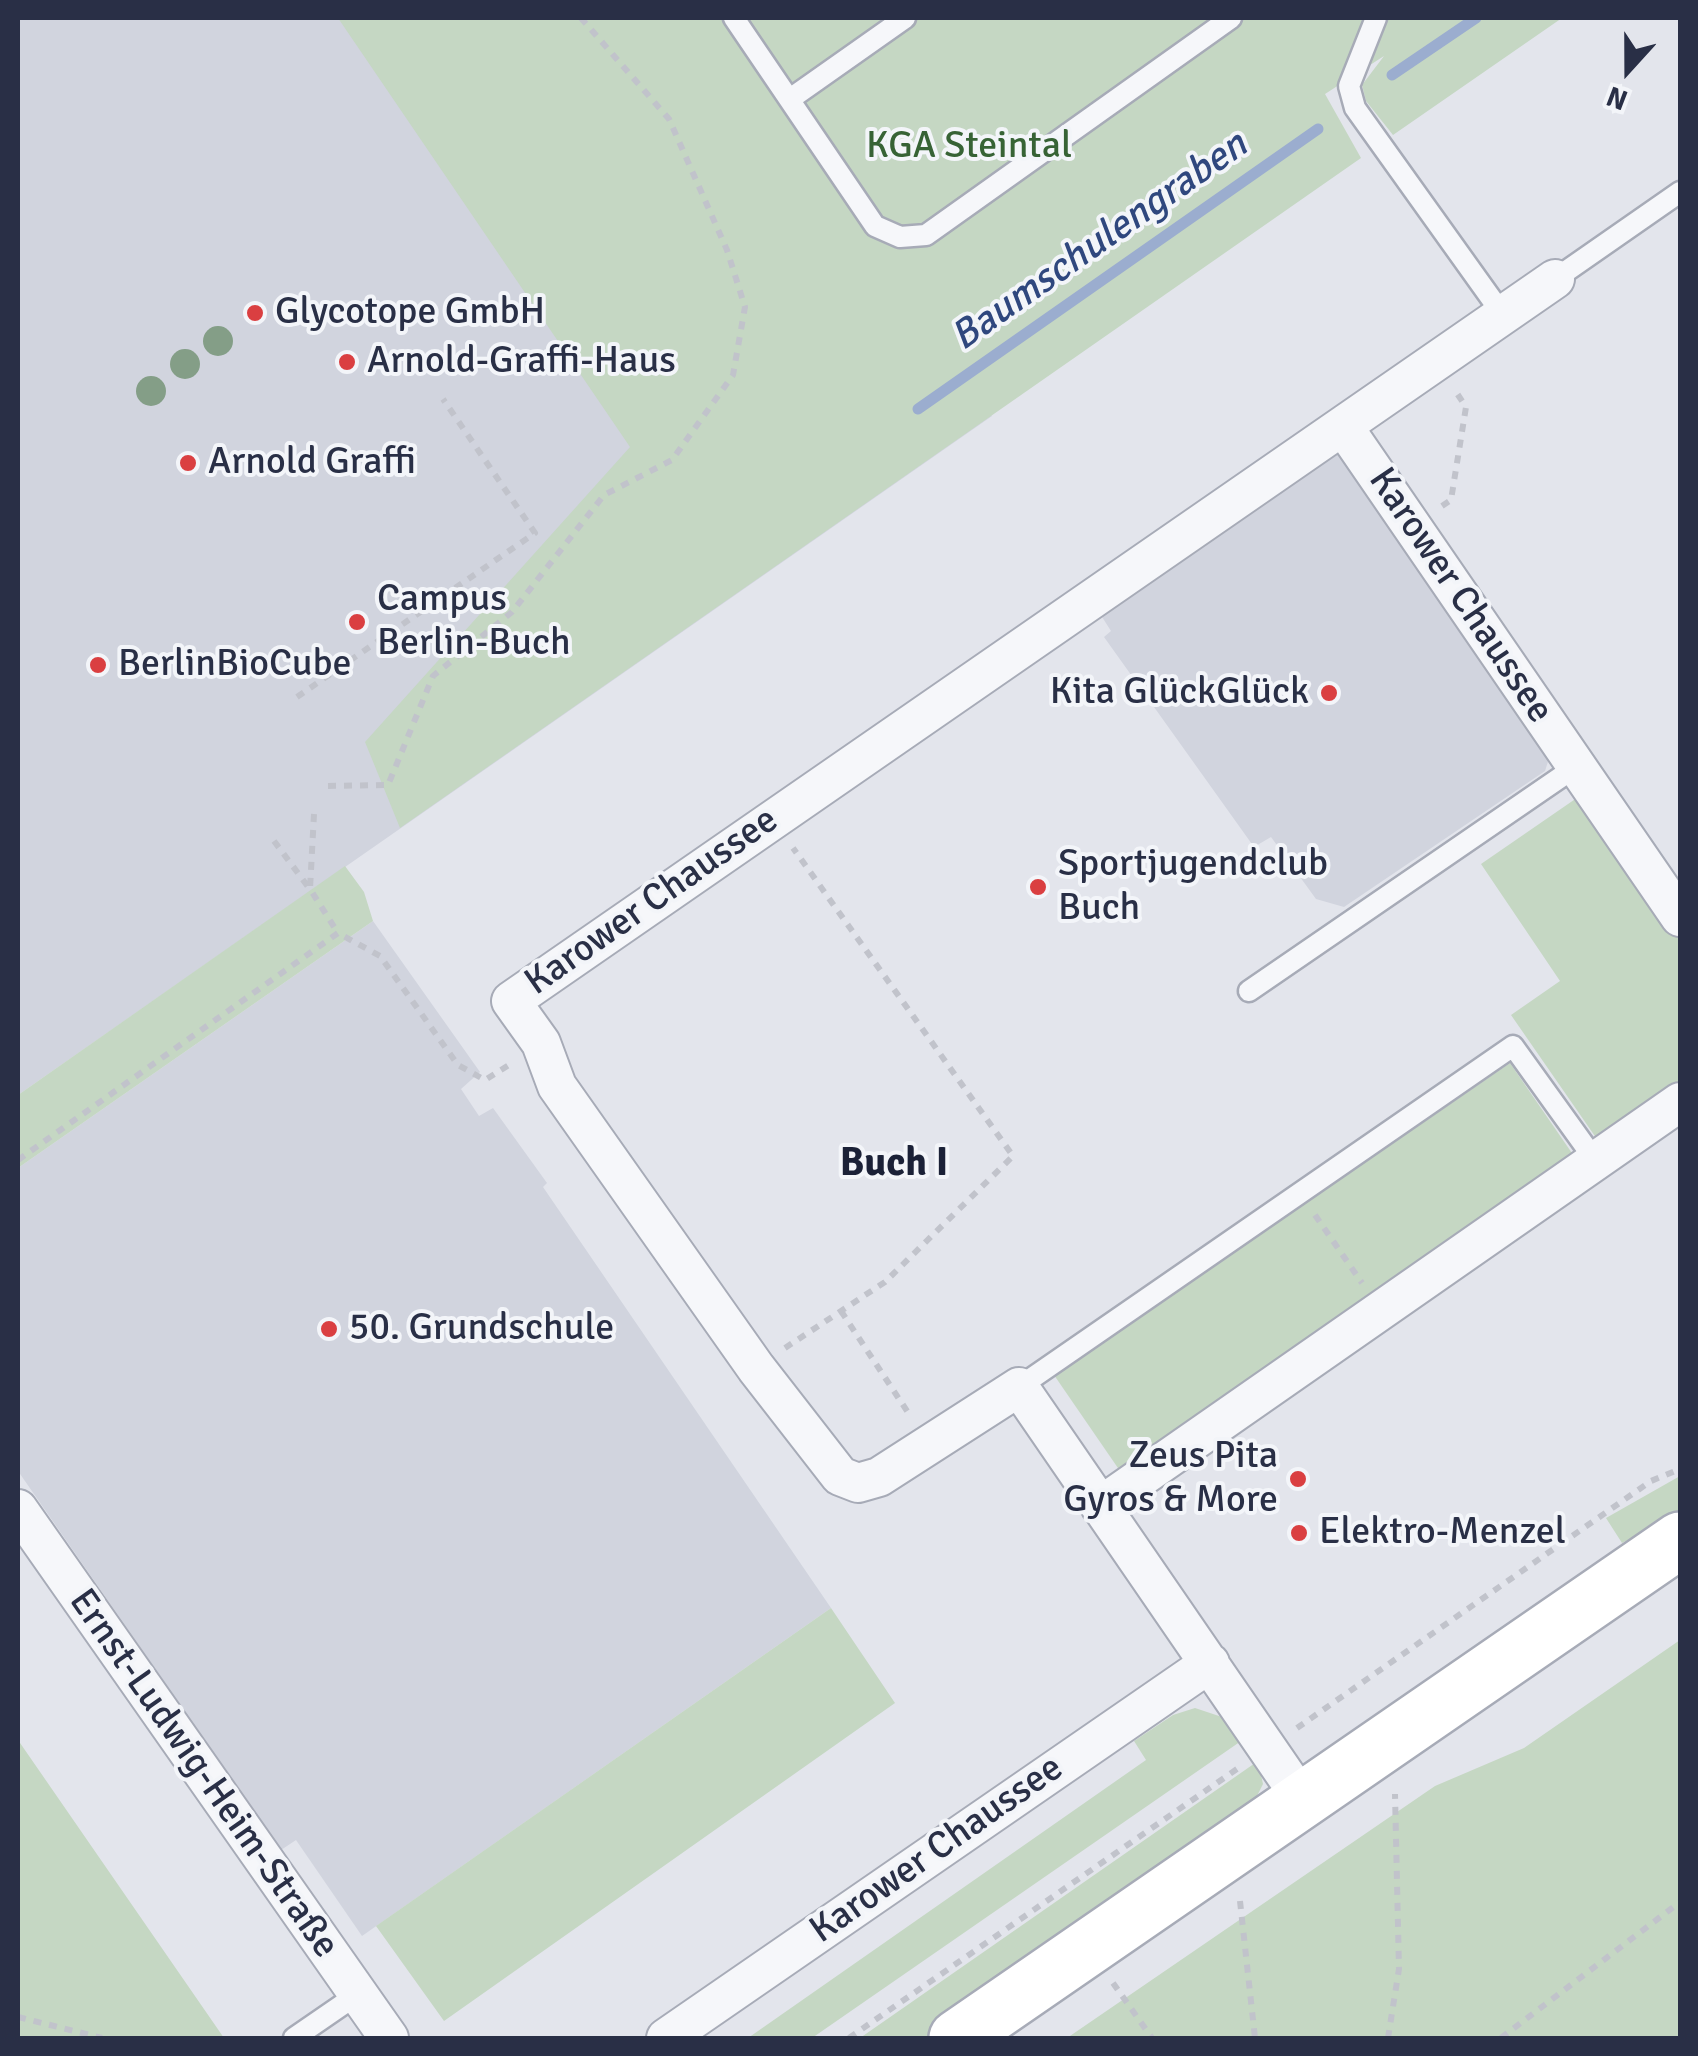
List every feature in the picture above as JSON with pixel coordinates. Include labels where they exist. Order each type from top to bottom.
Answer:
[{"type":"main road","points":[[957,2038],[1680,1540]]},
{"type":"street","name":"Karower Chaussee","points":[[1018,1387],[879,1477],[858,1483],[840,1476],[756,1368],[557,1086],[541,1044],[511,1000],[1555,279]]},
{"type":"street","name":"Karower Chaussee","points":[[1344,426],[1680,916]]},
{"type":"street","points":[[1100,1506],[1680,1102]]},
{"type":"street","points":[[1018,1387],[1302,1799]]},
{"type":"street","name":"Ernst-Ludwig-Heim-Straße","points":[[18,1509],[389,2038]]},
{"type":"street","name":"Karower Chaussee","points":[[666,2038],[1210,1664]]},
{"type":"lane","points":[[734,18],[875,226],[900,238],[926,236],[1231,18]]},
{"type":"lane","points":[[790,98],[905,18]]},
{"type":"lane","points":[[1376,18],[1349,86],[1355,108],[1503,315]]},
{"type":"lane","name":"Karower Chaussee","points":[[1555,279],[1680,192]]},
{"type":"lane","points":[[1249,991],[1576,766]]},
{"type":"lane","name":"Karower Chaussee","points":[[1018,1387],[1513,1046],[1595,1160]]},
{"type":"lane","points":[[294,2038],[358,1994]]},
{"type":"path","points":[[328,786],[388,785],[433,676],[512,612],[604,495],[672,460],[734,375],[745,307],[728,250],[669,119],[581,18]]},
{"type":"path","points":[[1412,526],[1451,500],[1466,407],[1436,362]]},
{"type":"path","points":[[296,698],[536,533],[443,400]]},
{"type":"path","points":[[310,890],[314,814]]},
{"type":"path","points":[[756,1368],[884,1282],[1013,1156],[772,819]]},
{"type":"path","points":[[274,841],[338,933],[380,956],[458,1065],[486,1080],[541,1044]]},
{"type":"path","points":[[18,1160],[338,933]]},
{"type":"path","points":[[1300,1193],[1381,1311]]},
{"type":"path","points":[[841,1310],[930,1445]]},
{"type":"path","points":[[1388,2038],[1399,1969],[1394,1788]]},
{"type":"path","points":[[1239,1889],[1255,2038]]},
{"type":"path","points":[[1501,2038],[1680,1902]]},
{"type":"path","points":[[1106,1974],[1152,2038]]},
{"type":"path","points":[[18,2016],[102,2038]]},
{"type":"shaded area","name":"Campus Berlin-Buch","points":[[18,18],[713,18],[992,416],[18,1095]]},
{"type":"shaded area","name":"Kita GlückGlück","points":[[1326,451],[1341,453],[1552,749],[1545,771],[1344,907],[1316,899],[1271,837],[1254,847],[1104,637],[1111,631],[1097,609]]},
{"type":"shaded area","name":"50. Grundschule","points":[[373,921],[480,1072],[461,1089],[479,1116],[493,1108],[547,1183],[543,1187],[831,1608],[362,1936],[296,1840],[281,1850],[18,1471],[18,1168]]},
{"type":"green space","name":"KGA Steintal","points":[[338,18],[1562,18],[1393,135],[1366,101],[1362,85],[1384,56],[1325,94],[1361,158],[400,828],[365,742],[630,447]]},
{"type":"green space","points":[[1584,793],[1680,934],[1680,1085],[1599,1142],[1511,1015],[1560,981],[1481,864]]},
{"type":"green space","points":[[345,866],[364,892],[373,921],[18,1168],[18,1095]]},
{"type":"green space","points":[[1510,1063],[1576,1159],[1120,1471],[1054,1375]]},
{"type":"green space","points":[[1680,1476],[1680,1512],[1622,1543],[1606,1518]]},
{"type":"green space","points":[[831,1608],[895,1703],[444,2021],[376,1926]]},
{"type":"green space","points":[[1680,1640],[1680,2038],[1067,2038],[1435,1786],[1524,1748]]},
{"type":"green space","points":[[1195,1708],[1231,1720],[1244,1739],[812,2038],[748,2038],[1146,1760],[1134,1741],[1173,1715]]},
{"type":"green space","points":[[18,1740],[224,2038],[18,2038]]},
{"type":"green space","points":[[1258,1761],[1263,1784],[1248,1814],[925,2038],[860,2038]]},
{"type":"waterway","name":"Baumschulengraben","points":[[1392,75],[1476,18]]},
{"type":"waterway","name":"Baumschulengraben","points":[[918,409],[1318,129]]},
{"type":"place","name":"Glycotope GmbH","points":[[255,313]]},
{"type":"place","name":"Arnold-Graffi-Haus","points":[[347,362]]},
{"type":"place","name":"Arnold Graffi","points":[[188,463]]},
{"type":"place","name":"Campus Berlin-Buch","points":[[357,622]]},
{"type":"place","name":"BerlinBioCube","points":[[98,665]]},
{"type":"place","name":"Kita GlückGlück","points":[[1329,693]]},
{"type":"place","name":"Sportjugendclub Buch","points":[[1038,887]]},
{"type":"place","name":"50. Grundschule","points":[[329,1329]]},
{"type":"place","name":"Zeus Pita Gyros & More","points":[[1298,1479]]},
{"type":"place","name":"Elektro-Menzel","points":[[1299,1533]]},
{"type":"district","name":"Buch I","points":[[894,1164]]}]
